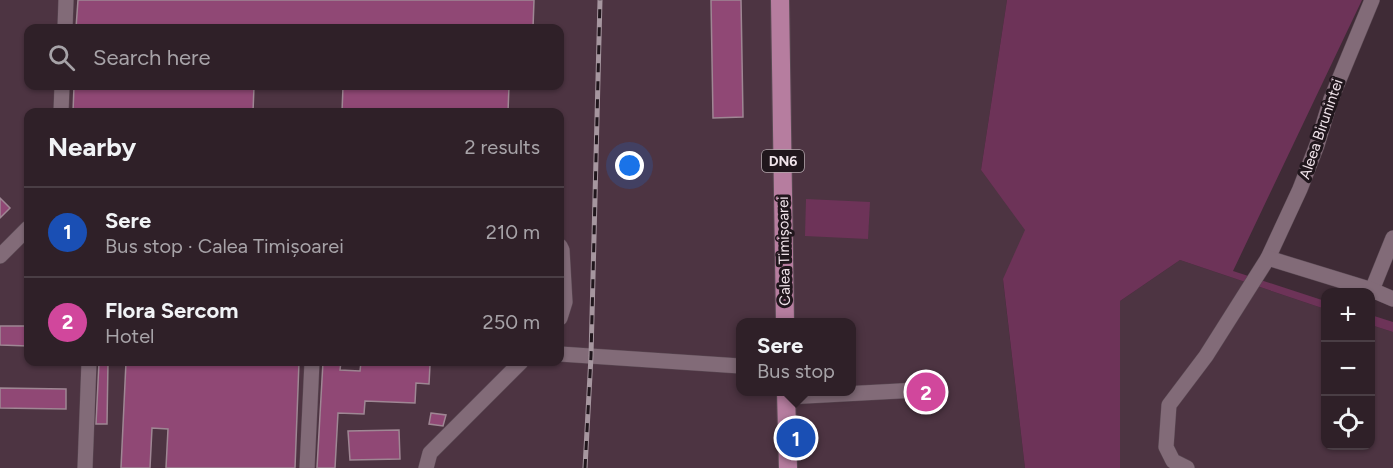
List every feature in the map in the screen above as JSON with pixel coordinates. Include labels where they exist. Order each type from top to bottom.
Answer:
[{"type":"main road","name":"Calea Timișoarei","points":[[780,0],[785,318]]},
{"type":"main road","points":[[787,396],[788,468]]},
{"type":"street","points":[[65,24],[66,0]]},
{"type":"street","name":"Aleea Birunintei","points":[[1187,468],[1173,461],[1166,447],[1169,405],[1206,356],[1268,258],[1300,189],[1317,145],[1330,99],[1372,0]]},
{"type":"street","points":[[61,108],[62,90]]},
{"type":"street","points":[[0,256],[24,232]]},
{"type":"street","points":[[1373,288],[1393,237]]},
{"type":"street","points":[[1268,258],[1366,288]]},
{"type":"street","points":[[564,285],[564,305]]},
{"type":"street","points":[[1375,291],[1393,299]]},
{"type":"street","points":[[564,354],[736,366]]},
{"type":"street","points":[[86,468],[89,366]]},
{"type":"street","points":[[307,468],[312,366]]},
{"type":"street","points":[[426,468],[430,453],[517,366]]},
{"type":"street","points":[[856,392],[918,390]]},
{"type":"shaded area","points":[[0,0],[1007,0],[981,170],[1026,230],[1003,280],[1025,468],[0,468]]},
{"type":"shaded area","points":[[1007,0],[1362,0],[1233,271],[1321,300],[1321,308],[1180,260],[1120,301],[1120,468],[1025,468],[1003,279],[1025,230],[981,170]]},
{"type":"shaded area","points":[[806,199],[870,202],[868,239],[805,236]]},
{"type":"shaded area","points":[[1180,260],[1321,308],[1321,450],[1375,450],[1375,326],[1393,332],[1393,468],[1120,468],[1120,301]]},
{"type":"shaded area","points":[[1375,316],[1393,322],[1393,332],[1375,326]]},
{"type":"building","points":[[78,0],[534,0],[533,24],[76,24]]},
{"type":"building","points":[[711,0],[741,0],[743,117],[713,118]]},
{"type":"building","points":[[74,90],[254,90],[253,108],[73,108]]},
{"type":"building","points":[[343,90],[509,90],[508,108],[342,108]]},
{"type":"building","points":[[0,198],[10,208],[0,218]]},
{"type":"building","points":[[0,326],[24,326],[24,346],[0,345]]},
{"type":"building","points":[[99,366],[108,366],[107,424],[96,424]]},
{"type":"building","points":[[126,366],[299,366],[295,468],[166,468],[168,429],[152,428],[150,468],[121,468]]},
{"type":"building","points":[[323,366],[340,366],[340,370],[360,371],[361,366],[430,366],[429,384],[416,383],[415,403],[365,401],[364,414],[338,413],[335,468],[317,468]]},
{"type":"building","points":[[0,388],[66,389],[66,409],[0,408]]},
{"type":"building","points":[[431,413],[446,415],[443,426],[429,424]]},
{"type":"building","points":[[399,430],[400,459],[350,460],[348,431]]},
{"type":"railway","points":[[585,468],[591,356],[600,0]]},
{"type":"place","name":"Flora Sercom","points":[[926,392]]},
{"type":"place","name":"Sere","points":[[796,438]]}]
